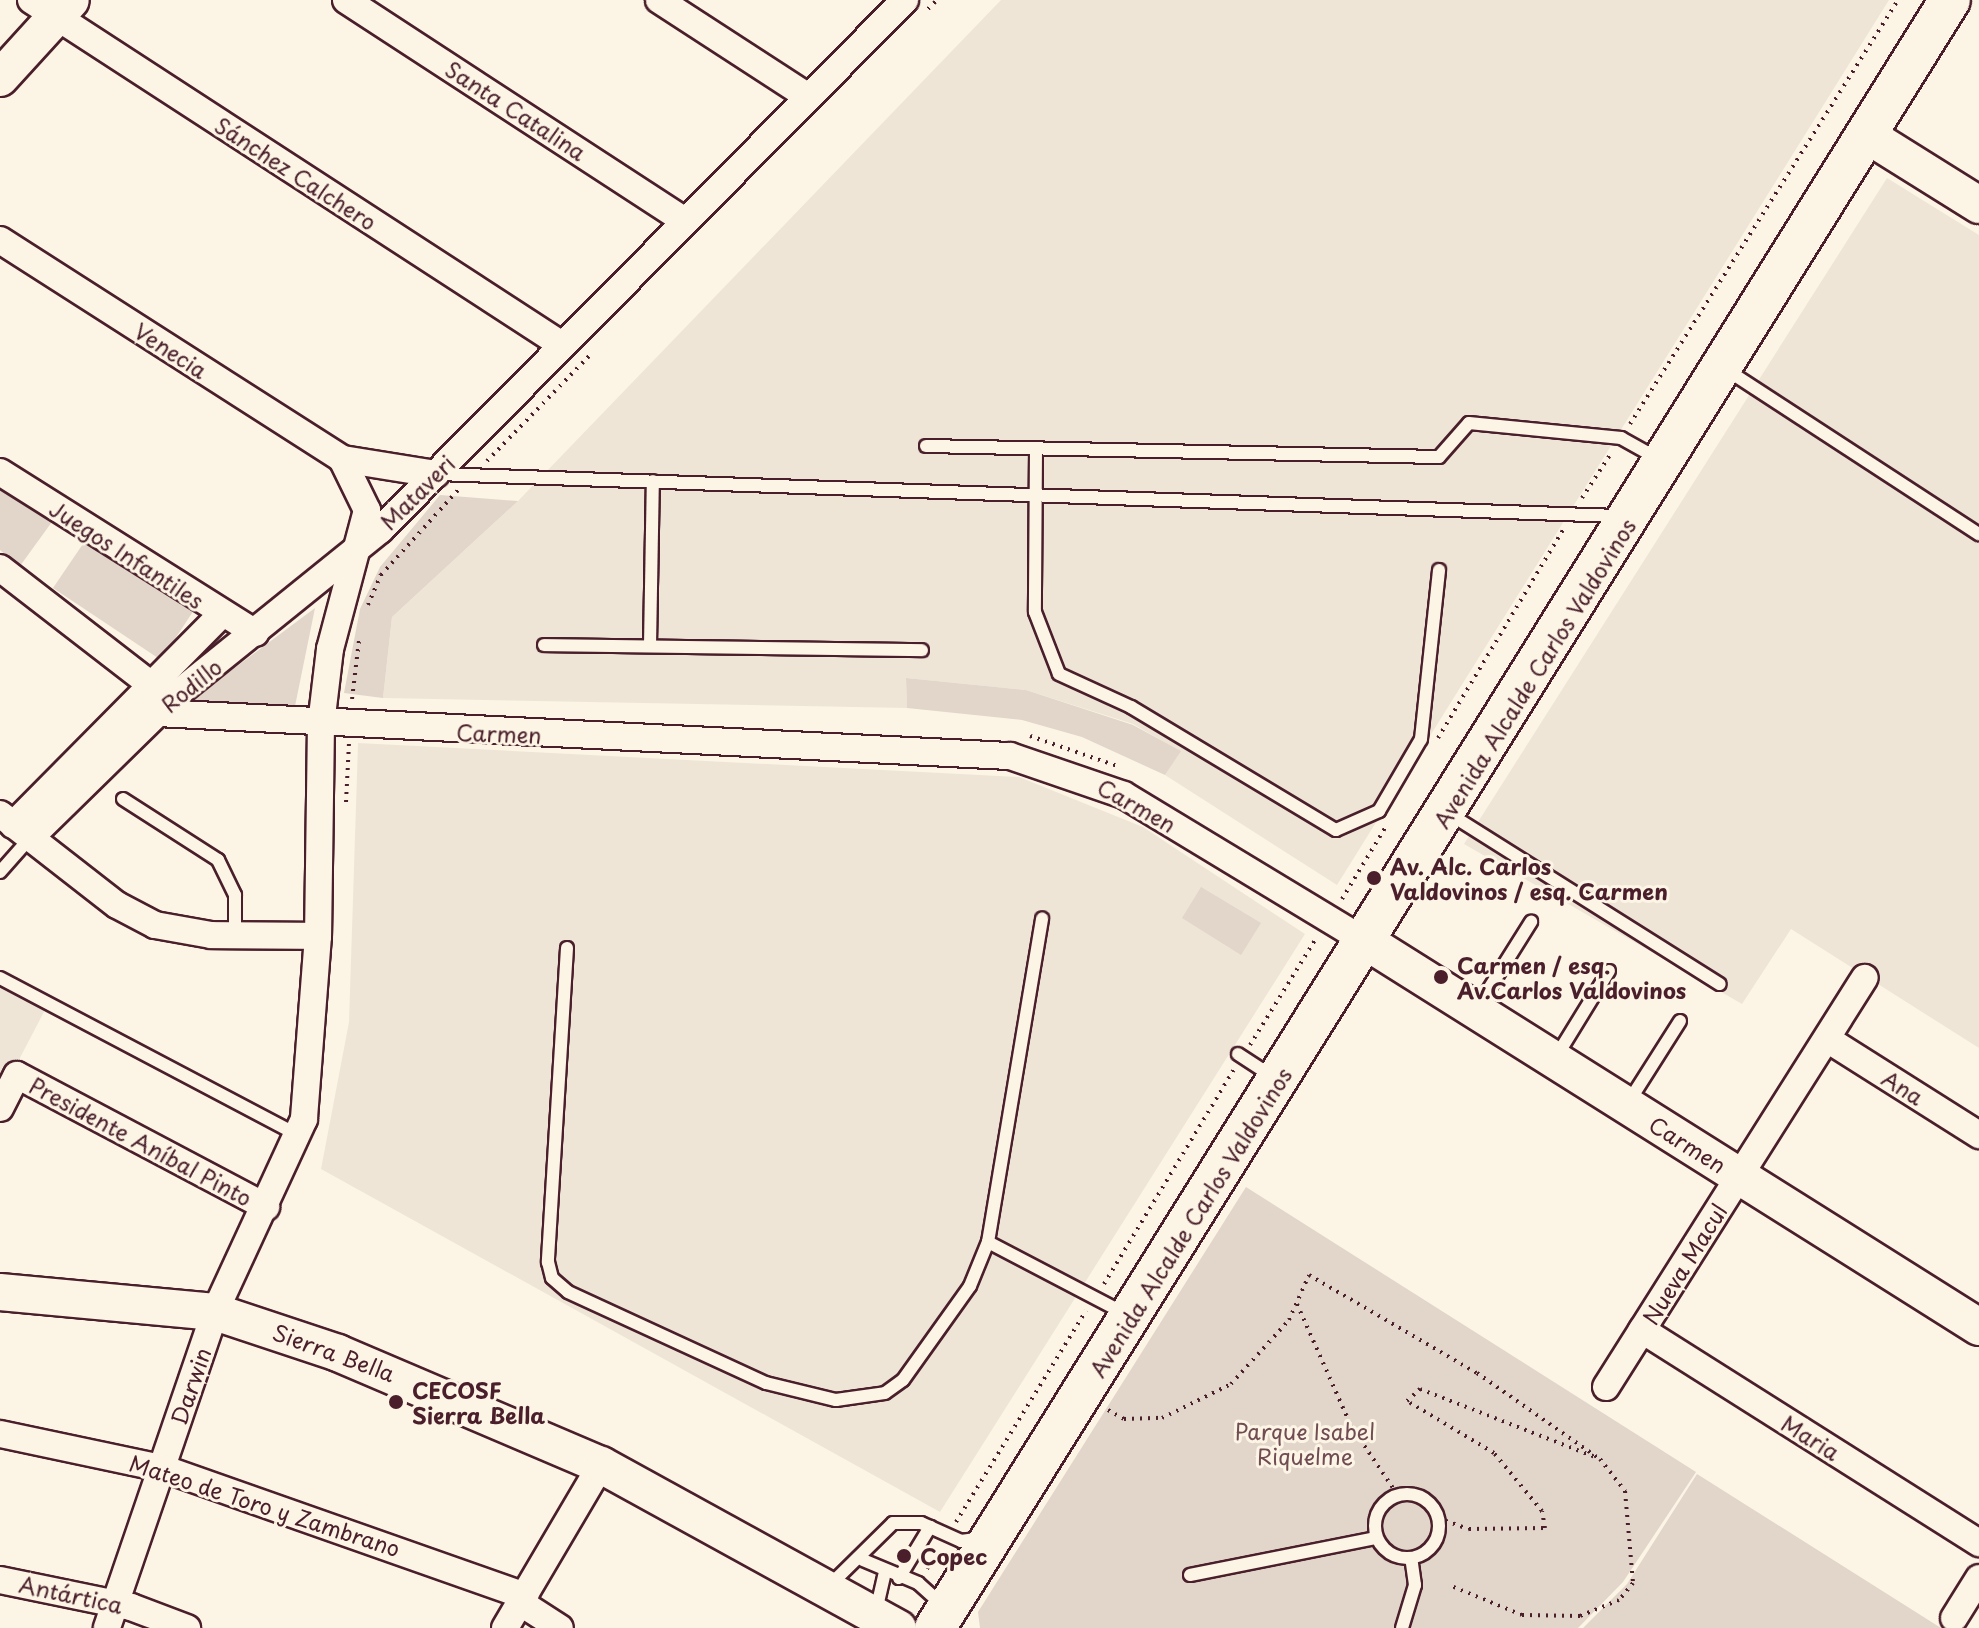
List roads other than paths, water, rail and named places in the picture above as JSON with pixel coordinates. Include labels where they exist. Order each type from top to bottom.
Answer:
[{"type":"main road","name":"Avenida Alcalde Carlos Valdovinos","points":[[939,1622],[1367,942],[1867,135],[1942,5]]},
{"type":"street","name":"Santa Catalina","points":[[346,0],[685,221]]},
{"type":"street","points":[[659,0],[807,96]]},
{"type":"street","points":[[0,78],[53,6]]},
{"type":"street","name":"Sánchez Calchero","points":[[53,6],[562,345]]},
{"type":"street","name":"Mataveri","points":[[295,1144],[310,1093],[318,936],[321,724],[330,649],[363,544],[436,474],[807,96],[915,6]]},
{"type":"street","points":[[1867,135],[1979,205]]},
{"type":"street","name":"Venecia","points":[[0,240],[342,459],[436,474]]},
{"type":"street","name":"Venecia","points":[[342,459],[364,497],[363,544]]},
{"type":"street","name":"Juegos Infantiles","points":[[0,472],[221,615],[256,633]]},
{"type":"street","name":"Rodillo","points":[[14,825],[157,713],[363,544]]},
{"type":"street","points":[[0,568],[149,683]]},
{"type":"street","name":"Rodillo","points":[[14,825],[149,683],[221,615]]},
{"type":"street","name":"Carmen","points":[[157,713],[350,727],[1027,759],[1124,795],[1367,942],[1979,1327]]},
{"type":"street","points":[[14,825],[117,905],[155,925],[235,935],[318,936]]},
{"type":"street","name":"Nueva Macul","points":[[1606,1387],[1865,978]]},
{"type":"street","name":"Ana","points":[[1827,1039],[1979,1135]]},
{"type":"street","name":"Presidente Aníbal Pinto","points":[[0,1108],[17,1075],[266,1207]]},
{"type":"street","name":"Darwin","points":[[111,1616],[215,1312],[295,1144]]},
{"type":"street","name":"Sierra Bella","points":[[0,1292],[215,1312],[426,1387],[601,1465],[828,1586],[887,1621]]},
{"type":"street","name":"Maria","points":[[1642,1330],[1979,1543]]},
{"type":"street","name":"Mateo de Toro y Zambrano","points":[[0,1434],[160,1474],[518,1608],[560,1628]]},
{"type":"street","name":"Mateo de Toro y Zambrano","points":[[0,1447],[160,1474]]},
{"type":"street","points":[[518,1608],[601,1465]]},
{"type":"street","points":[[1954,1618],[1979,1578]]},
{"type":"street","name":"Antártica","points":[[0,1580],[145,1628]]},
{"type":"street","name":"Antártica","points":[[0,1595],[187,1628]]},
{"type":"lane","points":[[1723,367],[1979,534]]},
{"type":"lane","points":[[926,446],[1439,457],[1469,423],[1621,438],[1664,462]]},
{"type":"lane","points":[[1036,450],[1032,498],[1035,612],[1059,674],[1131,707],[1336,830],[1379,811],[1421,739],[1439,570]]},
{"type":"lane","points":[[436,474],[1032,498],[1630,517]]},
{"type":"lane","points":[[650,645],[653,481]]},
{"type":"lane","points":[[544,645],[922,650]]},
{"type":"lane","points":[[123,799],[218,860],[235,895],[235,935]]},
{"type":"lane","points":[[1447,813],[1720,984]]},
{"type":"lane","points":[[0,872],[14,825]]},
{"type":"lane","points":[[567,948],[548,1262],[552,1278],[568,1292],[766,1383],[836,1400],[885,1393],[903,1380],[970,1286],[988,1242],[1042,918]]},
{"type":"lane","points":[[1476,1010],[1531,922]]},
{"type":"lane","points":[[1554,1060],[1609,971]]},
{"type":"lane","points":[[0,978],[295,1144]]},
{"type":"lane","points":[[1627,1106],[1680,1021]]},
{"type":"lane","points":[[1238,1054],[1279,1081]]},
{"type":"lane","points":[[988,1242],[1131,1317]]},
{"type":"lane","points":[[1397,1494],[1418,1495],[1438,1518],[1434,1544],[1411,1558],[1390,1554],[1376,1538],[1375,1517],[1397,1494]]},
{"type":"lane","points":[[828,1586],[863,1560],[893,1523],[930,1527],[961,1541],[993,1536]]},
{"type":"lane","points":[[899,1578],[930,1527]]},
{"type":"lane","points":[[1190,1575],[1376,1538]]},
{"type":"lane","points":[[1402,1628],[1415,1585],[1411,1558]]},
{"type":"lane","points":[[863,1560],[884,1575],[933,1592],[939,1622]]},
{"type":"lane","points":[[884,1575],[887,1621]]},
{"type":"place","name":"Av. Alc. Carlos Valdovinos / esq. Carmen","points":[[1374,878]]},
{"type":"place","name":"Carmen / esq. Av.Carlos Valdovinos","points":[[1441,977]]},
{"type":"place","name":"CECOSF Sierra Bella","points":[[396,1402]]},
{"type":"place","name":"Copec","points":[[904,1556]]},
{"type":"park label","name":"Parque Isabel Riquelme","points":[[1305,1442]]}]
